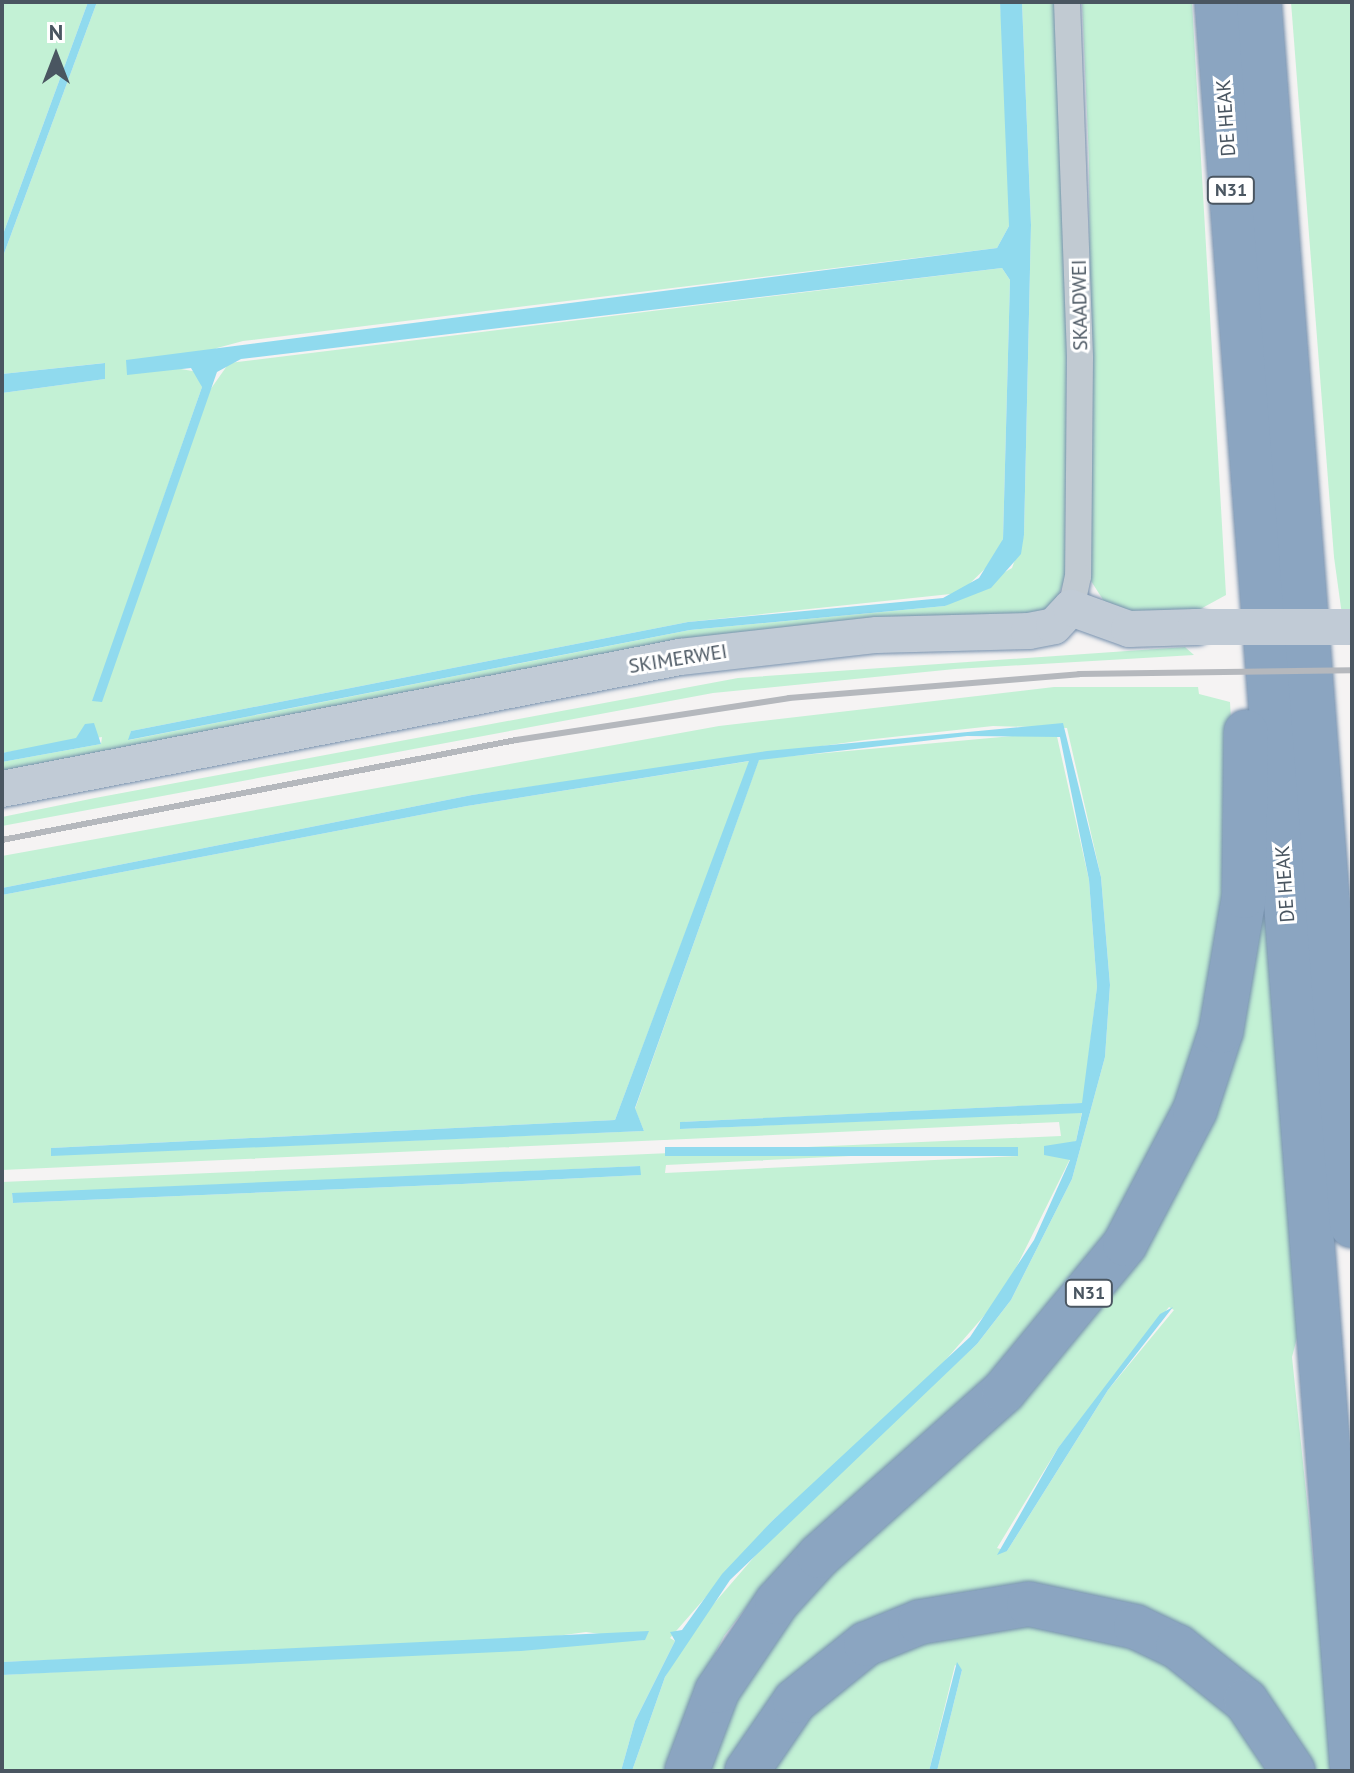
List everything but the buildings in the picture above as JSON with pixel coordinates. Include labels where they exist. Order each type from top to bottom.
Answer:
[{"type":"highway","name":"DE HEAK","points":[[1217,2],[1266,374],[1352,1225]]},
{"type":"highway","name":"DE HEAK","points":[[1259,2],[1266,374],[1352,1766]]},
{"type":"highway","name":"N31","points":[[1266,374],[1316,486],[1352,803]]},
{"type":"highway","name":"N31","points":[[687,1771],[696,1735],[740,1650],[819,1556],[1004,1391],[1084,1301],[1125,1244],[1195,1110],[1221,1031],[1244,896],[1247,760],[1230,460],[1266,374]]},
{"type":"highway","points":[[747,1771],[795,1701],[866,1644],[961,1612],[1029,1604],[1136,1627],[1178,1647],[1246,1701],[1293,1771]]},
{"type":"street","name":"SKAADWEI","points":[[1067,2],[1080,344],[1078,576],[1071,608]]},
{"type":"street","points":[[1071,608],[1129,629],[1352,627]]},
{"type":"street","name":"SKIMERWEI","points":[[2,789],[680,657],[864,636],[1043,629],[1071,608]]},
{"type":"green space","points":[[2,2],[88,2],[2,237]]},
{"type":"green space","points":[[97,2],[1000,2],[1009,124],[1009,226],[997,248],[243,341],[217,348],[181,369],[198,372],[202,387],[93,701],[210,390],[229,363],[1002,268],[1010,280],[1003,539],[995,559],[960,593],[688,622],[131,731],[129,740],[690,630],[945,606],[1012,568],[1024,535],[1031,225],[1022,2],[1055,2],[1067,313],[1065,579],[1056,601],[1042,616],[2,776],[2,762],[101,744],[102,737],[2,753],[2,393],[105,379],[104,363],[2,374],[2,259]]},
{"type":"green space","points":[[1082,2],[1192,2],[1226,595],[1193,613],[1127,616],[1109,609],[1091,581],[1089,159]]},
{"type":"green space","points":[[1291,2],[1352,2],[1352,615],[1342,615],[1334,557]]},
{"type":"green space","points":[[1185,647],[1194,655],[955,669],[713,693],[2,826],[2,817],[95,798],[738,678]]},
{"type":"green space","points":[[1054,687],[1198,687],[1199,694],[1230,702],[1238,841],[1192,1085],[1081,1289],[763,1586],[724,1636],[694,1695],[668,1771],[632,1771],[665,1677],[698,1622],[779,1528],[977,1344],[1011,1300],[1072,1179],[1105,1057],[1110,985],[1101,877],[1067,728],[993,726],[865,740],[472,795],[2,888],[2,856],[719,726]]},
{"type":"green space","points":[[1056,732],[1089,880],[1097,987],[1083,1103],[680,1122],[681,1129],[1082,1112],[1076,1141],[1044,1154],[1070,1159],[1003,1294],[923,1386],[772,1521],[670,1638],[675,1641],[635,1721],[621,1771],[2,1771],[2,1675],[644,1640],[586,1632],[520,1641],[2,1662],[2,1182],[1061,1136],[1059,1122],[2,1170],[2,895],[467,806],[750,761],[615,1120],[51,1148],[51,1155],[644,1131],[635,1109],[759,759]],"holes":[[[1018,1148],[1018,1156],[665,1173],[666,1165]],[[640,1166],[640,1175],[462,1184],[13,1203],[12,1194]]]},
{"type":"green space","points":[[1257,817],[1299,1330],[1292,1357],[1335,1771],[1308,1771],[1226,1669],[961,1598],[733,1771],[697,1771],[732,1682],[1170,1181]],"holes":[[[1169,1307],[1174,1310],[1108,1390],[1007,1551],[997,1548],[1058,1448]]]},
{"type":"green space","points":[[1033,1616],[1194,1670],[1282,1771],[937,1771],[962,1670],[955,1665],[929,1771],[760,1771],[790,1722],[896,1644]]},
{"type":"water","points":[[88,2],[97,2],[2,259],[2,237]]},
{"type":"water","points":[[1000,2],[1022,2],[1031,225],[1024,535],[1021,554],[991,588],[945,606],[690,630],[128,740],[131,731],[688,622],[943,598],[979,578],[1003,539],[1010,280],[1002,268],[241,359],[217,372],[102,702],[92,701],[202,387],[191,368],[127,375],[126,360],[997,248],[1009,226]]},
{"type":"water","points":[[105,363],[105,379],[2,393],[2,374]]},
{"type":"water","points":[[94,723],[101,744],[2,762],[2,753],[76,738],[85,724]]},
{"type":"water","points":[[1063,723],[1101,877],[1110,985],[1105,1057],[1072,1179],[1011,1300],[977,1344],[730,1580],[665,1677],[632,1771],[621,1771],[635,1721],[675,1641],[670,1632],[682,1630],[722,1574],[772,1521],[970,1337],[1034,1240],[1070,1160],[1044,1155],[1044,1146],[1076,1141],[1082,1113],[680,1129],[680,1122],[1082,1103],[1097,987],[1089,880],[1060,737],[967,736],[759,760],[635,1108],[644,1131],[51,1156],[51,1148],[615,1120],[749,761],[467,806],[2,895],[2,888],[472,795],[767,751]]},
{"type":"water","points":[[665,1147],[1018,1147],[1018,1156],[665,1156]]},
{"type":"water","points":[[640,1166],[641,1175],[462,1184],[13,1203],[12,1193]]},
{"type":"water","points":[[1173,1307],[1108,1390],[1007,1551],[997,1555],[1058,1448],[1160,1314]]},
{"type":"water","points":[[649,1631],[645,1640],[521,1651],[2,1675],[2,1662]]},
{"type":"water","points":[[957,1662],[962,1670],[937,1771],[929,1771]]},
{"type":"railway","points":[[2,840],[516,740],[789,698],[1079,674],[1352,670]]}]
